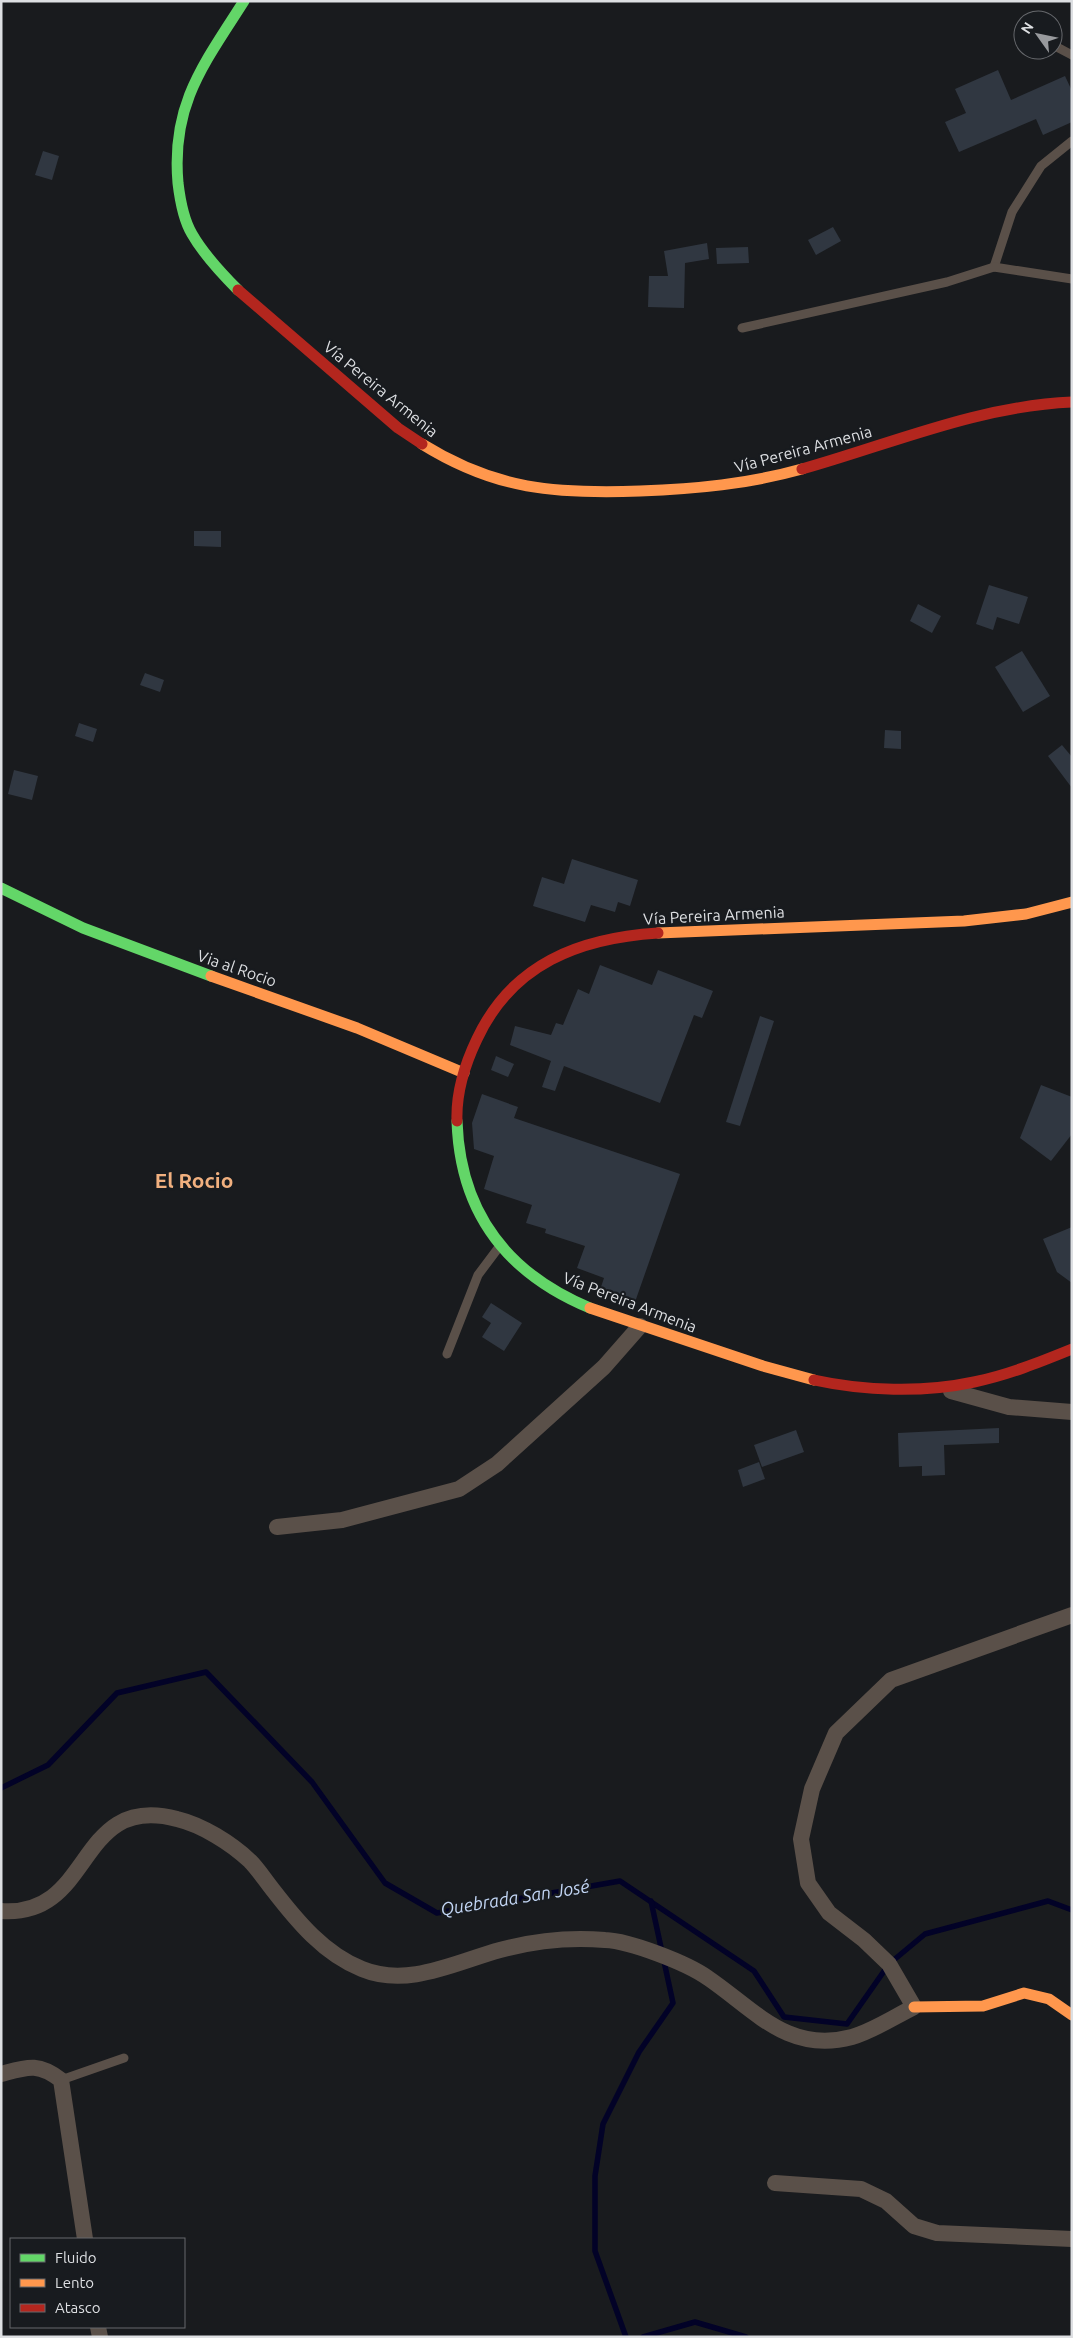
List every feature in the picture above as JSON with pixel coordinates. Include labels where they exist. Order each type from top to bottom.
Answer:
[{"type":"main road","name":"Vía Pereira Armenia","points":[[244,1],[199,72],[183,112],[178,140],[177,171],[180,199],[190,232],[248,300],[398,428],[423,446],[455,463],[493,478],[545,490],[621,492],[725,486],[787,473],[980,414],[1013,406],[1072,402]]},
{"type":"main road","name":"Via al Rocio","points":[[1,888],[114,940],[175,964],[342,1022],[464,1073]]},
{"type":"main road","name":"Vía Pereira Armenia","points":[[1072,902],[1047,910],[992,919],[914,925],[725,928],[650,933],[575,949],[547,961],[524,976],[506,994],[482,1028],[464,1073],[457,1102],[459,1159],[466,1189],[478,1217],[499,1246],[522,1268],[555,1292],[640,1326],[793,1375],[814,1380],[879,1388],[940,1387],[968,1384],[1000,1377],[1072,1350]]},
{"type":"main road","points":[[914,2007],[983,2006],[1024,1993],[1048,1999],[1072,2015]]},
{"type":"street","points":[[277,1527],[342,1520],[459,1490],[497,1464],[604,1367],[640,1326]]},
{"type":"street","points":[[940,1387],[1009,1407],[1072,1412]]},
{"type":"street","points":[[1,1911],[20,1912],[44,1904],[62,1890],[104,1835],[124,1819],[145,1814],[178,1819],[212,1833],[250,1861],[295,1918],[322,1946],[363,1970],[403,1977],[449,1967],[501,1950],[543,1941],[605,1940],[637,1945],[705,1976],[760,2017],[794,2038],[822,2041],[853,2036],[914,2007],[889,1964],[864,1940],[829,1913],[808,1883],[801,1840],[812,1789],[836,1733],[891,1680],[1072,1615]]},
{"type":"street","points":[[1,2074],[30,2066],[49,2070],[61,2080],[84,2238]]},
{"type":"street","points":[[775,2184],[861,2189],[886,2201],[914,2226],[937,2233],[1072,2239]]},
{"type":"lane","points":[[994,267],[1012,212],[1041,166],[1072,141]]},
{"type":"lane","points":[[742,328],[947,282],[994,267],[1072,279]]},
{"type":"lane","points":[[448,1354],[478,1275],[499,1246]]},
{"type":"lane","points":[[61,2080],[124,2058]]},
{"type":"building","points":[[998,70],[1011,100],[1065,76],[1072,91],[1072,122],[1043,135],[1036,119],[959,152],[945,122],[966,113],[955,89]]},
{"type":"building","points":[[43,151],[59,156],[52,180],[35,175]]},
{"type":"building","points":[[833,227],[841,241],[816,255],[808,240]]},
{"type":"building","points":[[707,243],[709,259],[685,263],[684,308],[648,307],[649,276],[668,276],[664,251]]},
{"type":"building","points":[[748,247],[749,263],[717,264],[716,248]]},
{"type":"building","points":[[194,531],[221,531],[221,547],[194,546]]},
{"type":"building","points":[[989,585],[1028,597],[1019,624],[997,617],[993,630],[976,624]]},
{"type":"building","points":[[918,604],[941,616],[932,633],[910,621]]},
{"type":"building","points":[[1022,651],[1050,696],[1023,712],[995,667]]},
{"type":"building","points":[[145,673],[164,680],[160,692],[140,685]]},
{"type":"building","points":[[79,723],[97,729],[93,742],[75,736]]},
{"type":"building","points":[[885,730],[901,731],[901,749],[884,748]]},
{"type":"building","points":[[1062,745],[1072,757],[1072,788],[1048,756]]},
{"type":"building","points":[[14,770],[38,776],[32,800],[8,794]]},
{"type":"building","points":[[572,859],[638,880],[630,906],[618,902],[615,912],[591,905],[585,922],[533,906],[542,877],[564,884]]},
{"type":"building","points":[[600,965],[652,985],[658,970],[713,991],[702,1018],[694,1015],[660,1103],[564,1066],[555,1091],[542,1087],[551,1061],[510,1045],[515,1026],[551,1035],[556,1023],[563,1025],[578,989],[589,994]]},
{"type":"building","points":[[760,1016],[774,1021],[740,1126],[726,1122]]},
{"type":"building","points":[[496,1056],[514,1064],[508,1077],[491,1070]]},
{"type":"building","points":[[1041,1085],[1072,1097],[1072,1134],[1051,1161],[1020,1138]]},
{"type":"building","points":[[482,1094],[518,1107],[514,1118],[680,1174],[635,1302],[600,1290],[604,1278],[577,1268],[585,1246],[545,1233],[546,1229],[526,1223],[532,1205],[484,1189],[494,1156],[474,1149],[472,1123]]},
{"type":"building","points":[[1072,1227],[1072,1283],[1057,1272],[1043,1239]]},
{"type":"building","points":[[491,1303],[522,1323],[504,1351],[482,1337],[491,1323],[482,1317]]},
{"type":"building","points":[[999,1428],[999,1443],[944,1445],[945,1475],[922,1476],[922,1466],[899,1467],[898,1433]]},
{"type":"building","points":[[796,1430],[804,1452],[762,1467],[754,1445]]},
{"type":"building","points":[[759,1462],[765,1479],[743,1487],[738,1470]]},
{"type":"waterway","name":"Quebrada San José","points":[[1,1788],[48,1765],[117,1693],[206,1672],[312,1782],[385,1883],[437,1913],[620,1881],[754,1971],[784,2017],[847,2024],[889,1964],[925,1934],[1048,1901],[1072,1910]]},
{"type":"waterway","points":[[626,2337],[595,2251],[595,2176],[603,2124],[639,2052],[673,2003],[651,1901]]},
{"type":"waterway","points":[[643,2337],[695,2322],[746,2337]]},
{"type":"traffic: fast","points":[[238,290],[207,256],[189,228],[184,216],[180,196],[177,155],[185,107],[193,86],[244,1]]},
{"type":"traffic: fast","points":[[1,888],[83,928],[211,976]]},
{"type":"traffic: fast","points":[[457,1121],[460,1154],[467,1184],[478,1211],[493,1236],[534,1277],[560,1294],[590,1308]]},
{"type":"traffic: slow","points":[[422,444],[475,471],[501,480],[553,490],[609,492],[681,489],[742,482],[802,469]]},
{"type":"traffic: slow","points":[[658,933],[964,921],[1026,914],[1072,902]]},
{"type":"traffic: slow","points":[[211,976],[357,1028],[464,1073]]},
{"type":"traffic: slow","points":[[590,1308],[763,1366],[814,1380]]},
{"type":"traffic: slow","points":[[914,2007],[983,2006],[1024,1993],[1049,1999],[1072,2015]]},
{"type":"traffic: jam","points":[[238,290],[398,428],[422,444]]},
{"type":"traffic: jam","points":[[802,469],[969,418],[1037,405],[1072,402]]},
{"type":"traffic: jam","points":[[457,1121],[460,1089],[469,1058],[477,1039],[492,1013],[509,992],[529,974],[551,960],[575,949],[601,941],[658,933]]},
{"type":"traffic: jam","points":[[814,1380],[833,1384],[894,1389],[955,1386],[1012,1372],[1072,1349]]},
{"type":"district","name":"El Rocio","points":[[194,1181]]}]
